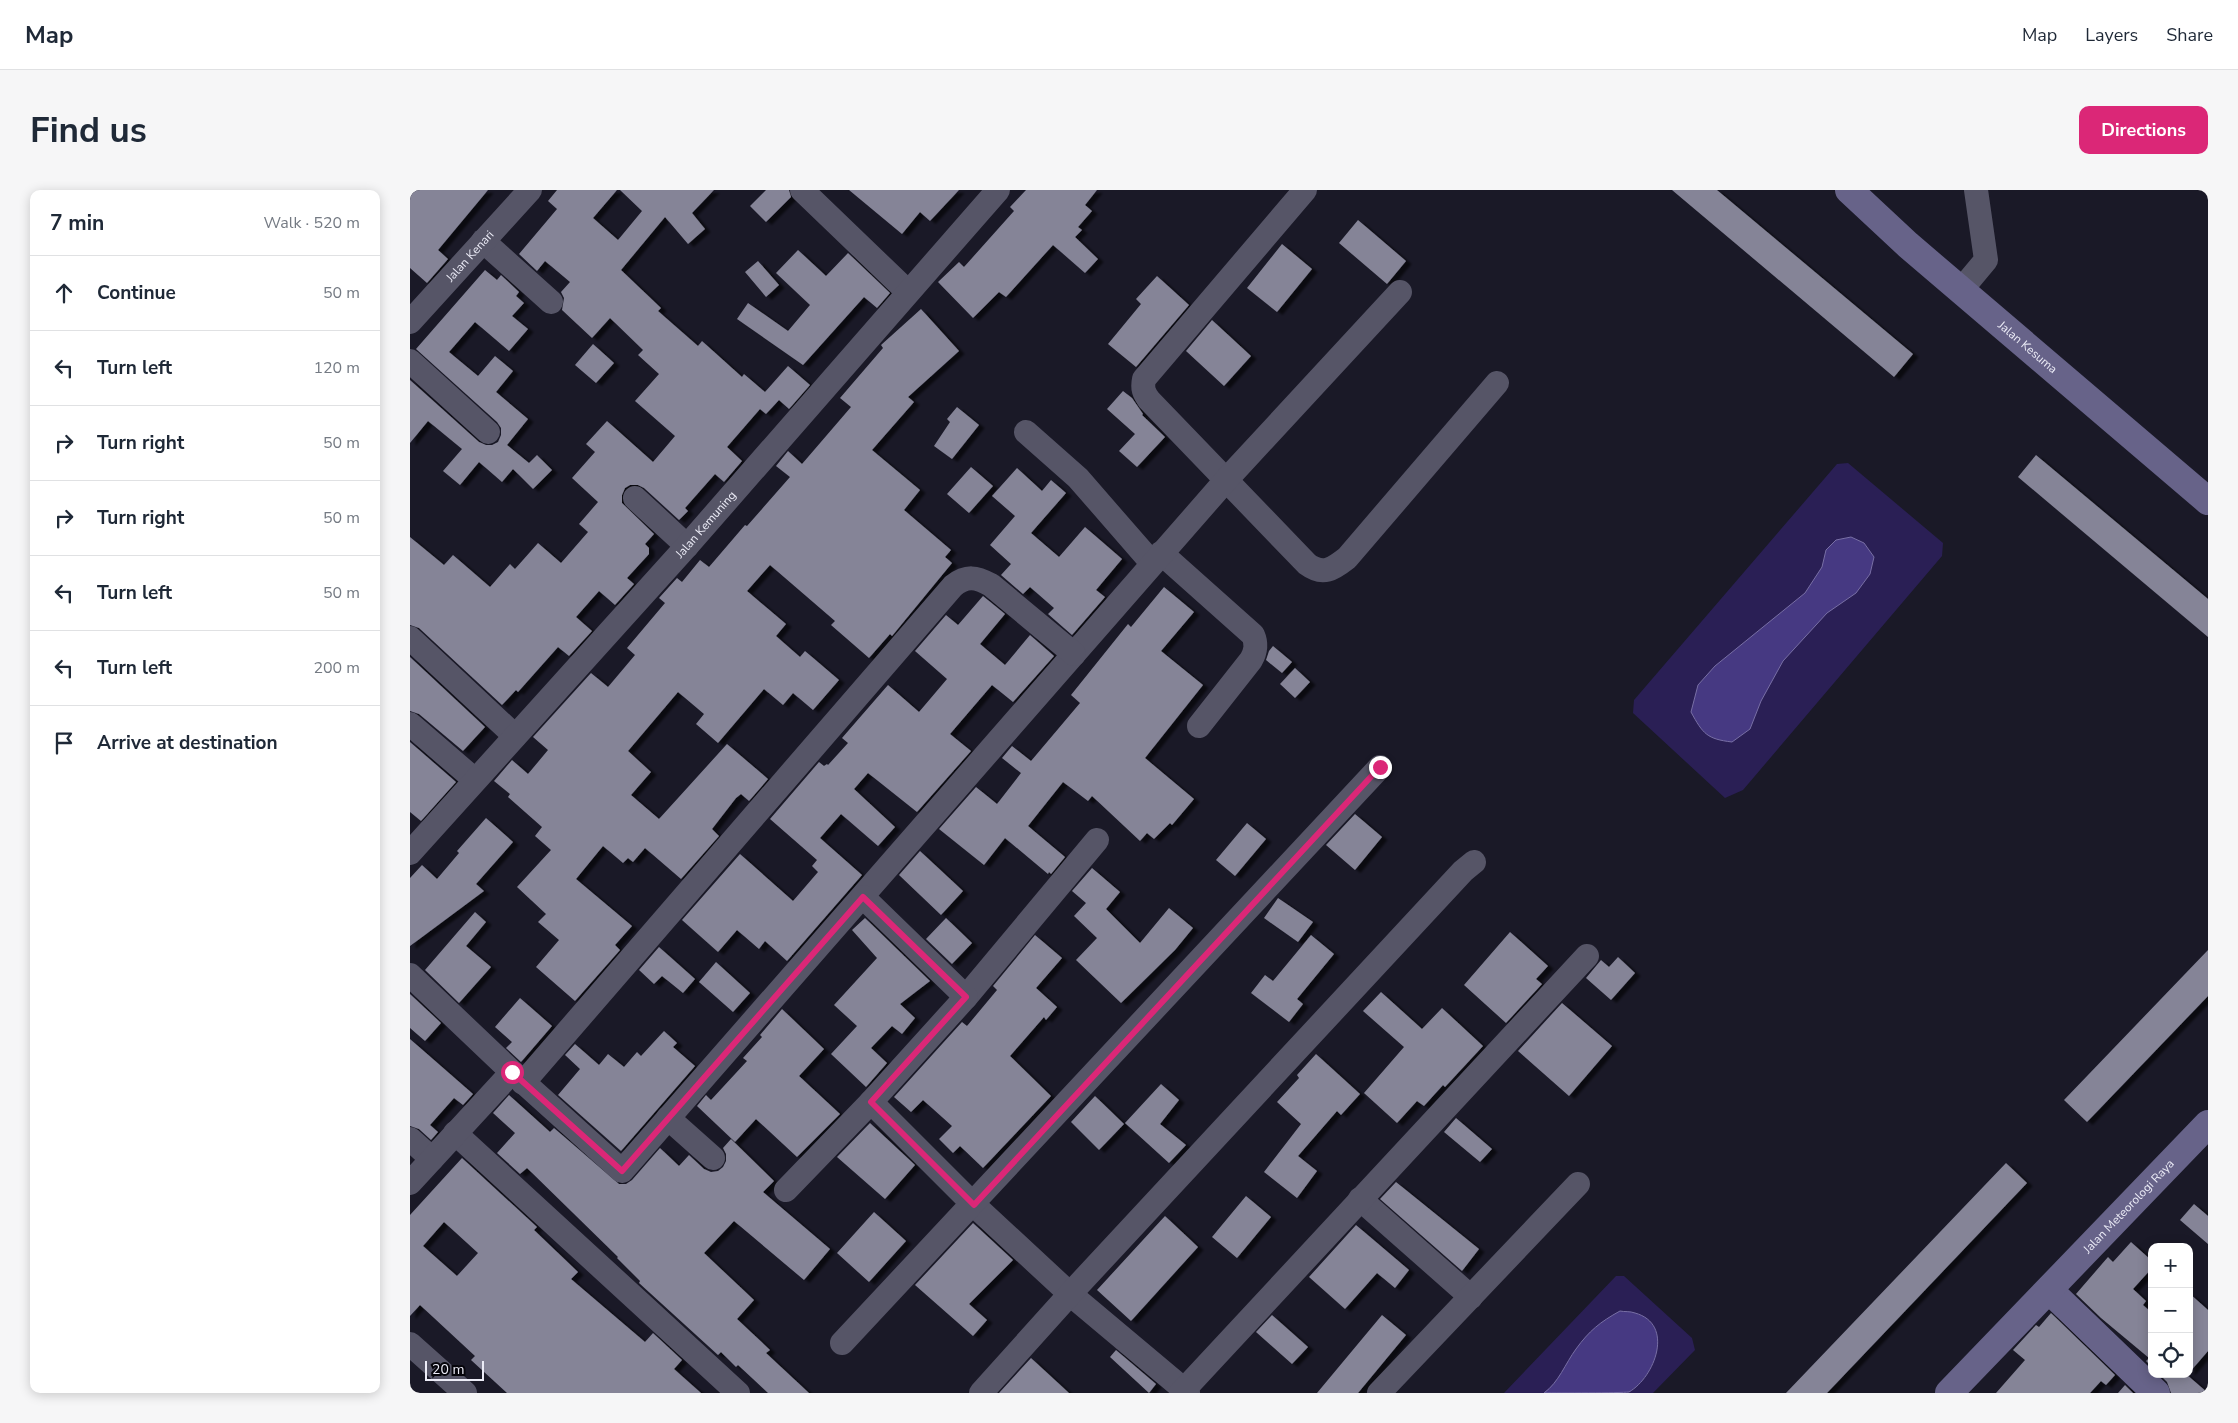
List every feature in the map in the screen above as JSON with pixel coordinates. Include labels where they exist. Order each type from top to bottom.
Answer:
[{"type":"street","name":"Jalan Kenari","points":[[410,322],[530,190]]},
{"type":"street","points":[[802,190],[912,287]]},
{"type":"street","name":"Jalan Kemuning","points":[[410,853],[687,546],[998,190]]},
{"type":"street","points":[[1305,190],[1144,379],[1144,392],[1307,564],[1316,570],[1327,571],[1347,558],[1497,383]]},
{"type":"street","name":"Jalan Kesuma","points":[[1849,190],[1908,245],[2208,501]]},
{"type":"street","points":[[1961,290],[1986,260],[1976,190]]},
{"type":"street","points":[[483,241],[551,302]]},
{"type":"street","points":[[410,975],[517,1077],[622,1171],[1227,479],[1400,292]]},
{"type":"street","points":[[410,361],[488,432]]},
{"type":"street","points":[[1026,432],[1078,478],[1166,548],[1253,635],[1255,652],[1251,660],[1199,726]]},
{"type":"street","points":[[635,498],[687,546]]},
{"type":"street","points":[[410,1183],[455,1133],[517,1077],[953,586],[961,580],[970,578],[978,578],[991,585],[1074,654]]},
{"type":"street","points":[[410,638],[515,736]]},
{"type":"street","points":[[410,724],[475,780]]},
{"type":"street","points":[[842,1344],[974,1205],[1380,767]]},
{"type":"street","points":[[786,1190],[871,1102],[966,997],[1097,840]]},
{"type":"street","points":[[981,1393],[1070,1294],[1463,871],[1474,862]]},
{"type":"street","points":[[863,897],[966,997]]},
{"type":"street","points":[[871,1102],[974,1205],[1070,1294],[1184,1392],[1360,1199],[1587,956]]},
{"type":"street","points":[[668,1118],[713,1158]]},
{"type":"street","name":"Jalan Meteorologi Raya","points":[[1949,1393],[2208,1124]]},
{"type":"street","points":[[455,1133],[734,1392]]},
{"type":"street","points":[[410,1139],[432,1159]]},
{"type":"street","points":[[1379,1393],[1578,1184]]},
{"type":"street","points":[[1360,1199],[1471,1297]]},
{"type":"street","points":[[2049,1290],[2156,1393]]},
{"type":"street","points":[[410,1344],[465,1393]]},
{"type":"shaded area","points":[[1848,463],[1943,543],[1942,556],[1743,790],[1725,798],[1633,713],[1634,700],[1837,464]]},
{"type":"shaded area","points":[[1851,537],[1864,543],[1874,557],[1870,574],[1856,593],[1827,613],[1783,661],[1761,701],[1750,729],[1732,742],[1711,737],[1699,726],[1691,712],[1698,685],[1715,666],[1805,593],[1822,567],[1826,550],[1836,540]]},
{"type":"shaded area","points":[[1616,1276],[1624,1276],[1692,1338],[1695,1350],[1653,1393],[1504,1393]]},
{"type":"shaded area","points":[[1620,1311],[1633,1312],[1647,1319],[1655,1328],[1658,1339],[1653,1363],[1647,1375],[1638,1385],[1629,1392],[1544,1393],[1558,1378],[1572,1355],[1590,1332]]},
{"type":"building","points":[[410,190],[488,190],[438,250],[448,259],[427,283],[410,268]]},
{"type":"building","points":[[557,190],[617,190],[593,218],[618,240],[642,211],[620,190],[714,190],[692,213],[705,229],[688,244],[665,217],[621,270],[661,308],[658,311],[698,346],[702,341],[742,377],[744,374],[765,392],[788,366],[810,385],[789,409],[779,400],[766,414],[760,409],[727,447],[742,461],[724,482],[715,474],[685,508],[688,511],[679,520],[644,488],[638,485],[630,485],[625,488],[622,495],[622,503],[654,534],[645,544],[649,548],[649,554],[627,578],[634,584],[615,605],[599,591],[576,617],[592,631],[569,656],[558,647],[518,692],[516,690],[502,705],[419,628],[410,625],[410,537],[444,565],[453,555],[490,587],[510,564],[515,569],[538,543],[561,563],[588,532],[579,524],[598,502],[572,478],[595,452],[586,444],[607,421],[653,462],[675,436],[635,401],[659,374],[638,355],[643,350],[610,318],[592,338],[562,310],[564,298],[561,292],[570,282],[545,261],[537,271],[519,254],[557,209],[548,201]]},
{"type":"building","points":[[766,190],[789,190],[791,197],[766,222],[750,206]]},
{"type":"building","points":[[849,190],[959,190],[930,221],[920,212],[902,234]]},
{"type":"building","points":[[1026,190],[1097,190],[1085,205],[1092,211],[1078,227],[1082,230],[1075,237],[1098,259],[1085,273],[1053,245],[1006,297],[999,292],[973,318],[938,282],[959,262],[964,267],[1014,211],[1010,207]]},
{"type":"building","points":[[1672,190],[1717,190],[1913,354],[1894,377]]},
{"type":"building","points":[[1358,220],[1406,261],[1387,284],[1339,243]]},
{"type":"building","points":[[1282,244],[1312,269],[1277,312],[1247,288]]},
{"type":"building","points":[[798,250],[826,276],[848,253],[890,293],[877,308],[864,297],[803,365],[737,319],[748,303],[788,331],[810,305],[776,273]]},
{"type":"building","points":[[758,261],[779,285],[766,297],[745,272]]},
{"type":"building","points":[[485,270],[497,280],[501,275],[519,292],[516,296],[524,303],[512,316],[528,329],[509,351],[475,322],[449,352],[478,376],[495,356],[513,371],[496,392],[528,419],[507,445],[529,463],[537,455],[552,470],[533,489],[513,469],[502,482],[479,462],[460,485],[443,471],[462,449],[428,421],[410,443],[410,380],[479,442],[492,445],[498,442],[501,428],[497,422],[416,349]]},
{"type":"building","points":[[1157,276],[1189,305],[1136,367],[1108,344],[1141,304],[1136,299]]},
{"type":"building","points":[[921,309],[959,351],[908,397],[914,402],[872,450],[920,490],[904,510],[951,550],[945,557],[952,563],[892,636],[890,634],[869,658],[831,625],[835,621],[770,565],[747,591],[786,624],[776,636],[800,657],[805,651],[839,680],[813,710],[793,693],[783,705],[764,689],[718,743],[696,724],[704,714],[678,692],[628,751],[651,772],[631,795],[659,819],[727,744],[768,779],[749,801],[741,794],[736,798],[712,829],[719,836],[681,879],[645,848],[633,862],[628,858],[623,863],[603,846],[576,879],[632,926],[615,945],[620,950],[575,1001],[536,967],[559,940],[538,922],[546,914],[517,887],[551,850],[535,836],[542,827],[508,797],[510,794],[494,781],[512,760],[528,774],[548,750],[533,737],[591,673],[608,687],[635,655],[627,648],[665,603],[659,598],[677,578],[682,582],[700,560],[709,567],[745,525],[747,526],[790,477],[776,466],[788,451],[802,464],[851,407],[840,398],[883,348],[881,345]]},
{"type":"building","points":[[1212,320],[1251,356],[1224,386],[1186,351]]},
{"type":"building","points":[[593,344],[614,363],[596,383],[575,365]]},
{"type":"building","points":[[1123,391],[1132,398],[1142,415],[1165,437],[1137,467],[1119,451],[1135,434],[1107,409]]},
{"type":"building","points":[[957,407],[979,425],[952,459],[934,446],[950,422],[947,419]]},
{"type":"building","points":[[2036,455],[2208,599],[2208,637],[2018,477]]},
{"type":"building","points":[[971,467],[993,486],[969,513],[947,494]]},
{"type":"building","points":[[1017,468],[1042,491],[1051,480],[1066,493],[1031,533],[1059,557],[1085,527],[1122,559],[1096,590],[1105,597],[1072,635],[1048,614],[1054,608],[1030,587],[1023,594],[1001,575],[1011,564],[990,545],[1015,516],[992,496]]},
{"type":"building","points":[[1164,587],[1194,612],[1161,651],[1203,685],[1145,758],[1194,799],[1172,825],[1170,823],[1154,839],[1147,833],[1140,841],[1092,796],[1088,801],[1063,782],[1028,826],[1065,857],[1051,874],[1049,872],[1048,874],[1005,838],[984,865],[939,829],[976,787],[997,804],[1021,773],[1002,758],[1012,746],[1031,761],[1080,703],[1071,695],[1128,624],[1131,627]]},
{"type":"building","points":[[983,596],[1005,614],[980,644],[1005,665],[1030,635],[1054,656],[1013,702],[992,685],[950,734],[971,751],[917,812],[868,773],[854,789],[895,827],[878,846],[841,814],[820,838],[862,875],[787,961],[765,941],[759,949],[737,930],[718,952],[682,920],[740,854],[793,901],[818,872],[812,866],[817,860],[770,819],[819,762],[824,766],[828,765],[848,743],[842,738],[888,685],[919,712],[947,679],[915,651],[946,615],[958,625]]},
{"type":"building","points":[[1273,646],[1292,662],[1282,673],[1266,660]]},
{"type":"building","points":[[410,657],[485,727],[463,751],[419,714],[410,711]]},
{"type":"building","points":[[1295,668],[1310,682],[1295,698],[1280,684]]},
{"type":"building","points":[[410,742],[456,782],[421,821],[410,812]]},
{"type":"building","points":[[1355,814],[1382,837],[1355,870],[1326,845]]},
{"type":"building","points":[[486,818],[513,842],[476,884],[484,891],[410,946],[410,878],[422,865],[437,879],[459,853],[457,851]]},
{"type":"building","points":[[1247,823],[1266,839],[1235,876],[1216,860]]},
{"type":"building","points":[[920,851],[963,891],[941,915],[899,875]]},
{"type":"building","points":[[1092,868],[1120,892],[1106,909],[1140,943],[1169,908],[1193,928],[1175,950],[1121,1003],[1076,960],[1097,938],[1074,916],[1086,903],[1072,891]]},
{"type":"building","points":[[1278,898],[1313,922],[1298,942],[1264,918]]},
{"type":"building","points":[[475,912],[486,922],[466,946],[491,967],[459,1003],[425,970]]},
{"type":"building","points":[[865,918],[930,981],[900,1004],[915,1018],[902,1034],[892,1026],[871,1048],[887,1063],[866,1087],[831,1054],[857,1026],[834,1005],[877,958],[852,930]]},
{"type":"building","points":[[946,918],[972,943],[952,964],[926,939]]},
{"type":"building","points":[[1510,932],[1548,966],[1536,979],[1542,984],[1506,1023],[1464,985]]},
{"type":"building","points":[[1035,935],[1062,958],[1036,988],[1057,1007],[1046,1020],[1044,1017],[1010,1056],[1051,1096],[983,1168],[960,1146],[953,1153],[939,1139],[952,1126],[923,1100],[911,1112],[894,1097],[962,1022],[967,1026],[997,990],[993,986]]},
{"type":"building","points":[[1311,935],[1334,954],[1297,999],[1303,1004],[1289,1022],[1251,993],[1265,975],[1273,981]]},
{"type":"building","points":[[659,947],[695,979],[683,993],[662,976],[654,984],[639,970]]},
{"type":"building","points":[[2208,950],[2208,996],[2087,1122],[2064,1100]]},
{"type":"building","points":[[1618,957],[1635,973],[1611,1000],[1586,978],[1601,960],[1609,967]]},
{"type":"building","points":[[716,962],[750,993],[733,1012],[699,982]]},
{"type":"building","points":[[1381,992],[1422,1029],[1442,1008],[1483,1046],[1445,1087],[1443,1085],[1424,1106],[1417,1101],[1397,1123],[1364,1093],[1404,1047],[1363,1011]]},
{"type":"building","points":[[410,994],[441,1023],[425,1041],[410,1028]]},
{"type":"building","points":[[520,998],[552,1026],[521,1062],[506,1048],[512,1042],[495,1027]]},
{"type":"building","points":[[1562,1003],[1612,1046],[1569,1096],[1518,1051]]},
{"type":"building","points":[[782,1009],[824,1049],[799,1076],[840,1114],[797,1157],[756,1119],[735,1142],[697,1106],[706,1095],[711,1100],[747,1061],[743,1058],[762,1037],[760,1035]]},
{"type":"building","points":[[664,1031],[677,1043],[673,1047],[695,1066],[621,1151],[558,1095],[580,1069],[565,1055],[575,1044],[599,1065],[608,1054],[624,1067],[637,1052],[641,1056]]},
{"type":"building","points":[[410,1039],[473,1094],[463,1105],[454,1098],[430,1125],[438,1132],[431,1140],[419,1129],[410,1126]]},
{"type":"building","points":[[1316,1054],[1360,1094],[1341,1115],[1337,1111],[1298,1156],[1317,1171],[1297,1198],[1264,1172],[1301,1124],[1277,1102],[1299,1078],[1297,1075]]},
{"type":"building","points":[[1161,1084],[1179,1100],[1160,1124],[1186,1145],[1169,1163],[1125,1123]]},
{"type":"building","points":[[509,1095],[550,1132],[554,1128],[619,1184],[626,1184],[632,1180],[660,1148],[679,1166],[689,1155],[704,1169],[711,1172],[718,1171],[726,1161],[726,1154],[723,1148],[731,1139],[774,1181],[763,1192],[830,1249],[804,1280],[734,1221],[704,1253],[754,1300],[737,1319],[770,1350],[766,1353],[809,1393],[768,1393],[721,1352],[718,1355],[639,1283],[640,1281],[618,1257],[527,1168],[520,1174],[497,1153],[515,1133],[493,1113]]},
{"type":"building","points":[[1095,1096],[1124,1124],[1099,1150],[1071,1122]]},
{"type":"building","points":[[1456,1118],[1492,1149],[1480,1162],[1444,1132]]},
{"type":"building","points":[[870,1123],[915,1165],[885,1199],[837,1157]]},
{"type":"building","points":[[462,1158],[537,1227],[534,1230],[578,1272],[571,1279],[645,1342],[653,1333],[682,1360],[674,1369],[701,1393],[507,1393],[471,1360],[475,1356],[420,1305],[410,1316],[410,1215]],"holes":[[[444,1222],[478,1253],[457,1276],[423,1246]]]},
{"type":"building","points":[[2006,1163],[2027,1183],[1827,1393],[1786,1393]]},
{"type":"building","points":[[1396,1182],[1479,1249],[1462,1271],[1380,1199]]},
{"type":"building","points":[[1246,1196],[1271,1217],[1237,1258],[1212,1237]]},
{"type":"building","points":[[2194,1204],[2208,1216],[2208,1244],[2180,1220]]},
{"type":"building","points":[[874,1212],[906,1241],[869,1282],[837,1253]]},
{"type":"building","points":[[1165,1216],[1198,1247],[1131,1321],[1097,1290]]},
{"type":"building","points":[[973,1223],[1013,1260],[969,1304],[987,1320],[973,1336],[915,1285]]},
{"type":"building","points":[[1356,1225],[1409,1270],[1395,1288],[1377,1273],[1345,1309],[1309,1277]]},
{"type":"building","points":[[2131,1242],[2148,1257],[2148,1272],[2133,1289],[2146,1301],[2143,1305],[2148,1309],[2148,1357],[2101,1318],[2076,1294],[2108,1257],[2113,1262]]},
{"type":"building","points":[[2193,1297],[2208,1310],[2208,1351],[2193,1368]]},
{"type":"building","points":[[2051,1313],[2115,1375],[2106,1385],[2101,1381],[2090,1393],[1996,1393],[2025,1360],[2013,1350],[2036,1325],[2039,1327]]},
{"type":"building","points":[[1272,1315],[1308,1347],[1292,1364],[1256,1332]]},
{"type":"building","points":[[1382,1315],[1406,1335],[1358,1393],[1317,1393]]},
{"type":"building","points":[[1116,1350],[1156,1384],[1149,1393],[1110,1357]]},
{"type":"building","points":[[1031,1358],[1069,1393],[999,1393]]},
{"type":"building","points":[[2163,1378],[2191,1378],[2208,1393],[2171,1393],[2167,1382]]},
{"type":"building","points":[[2125,1385],[2133,1393],[2118,1393]]},
{"type":"route","points":[[512,1072],[622,1171],[863,897],[966,997],[871,1102],[974,1205],[1380,767]]}]
